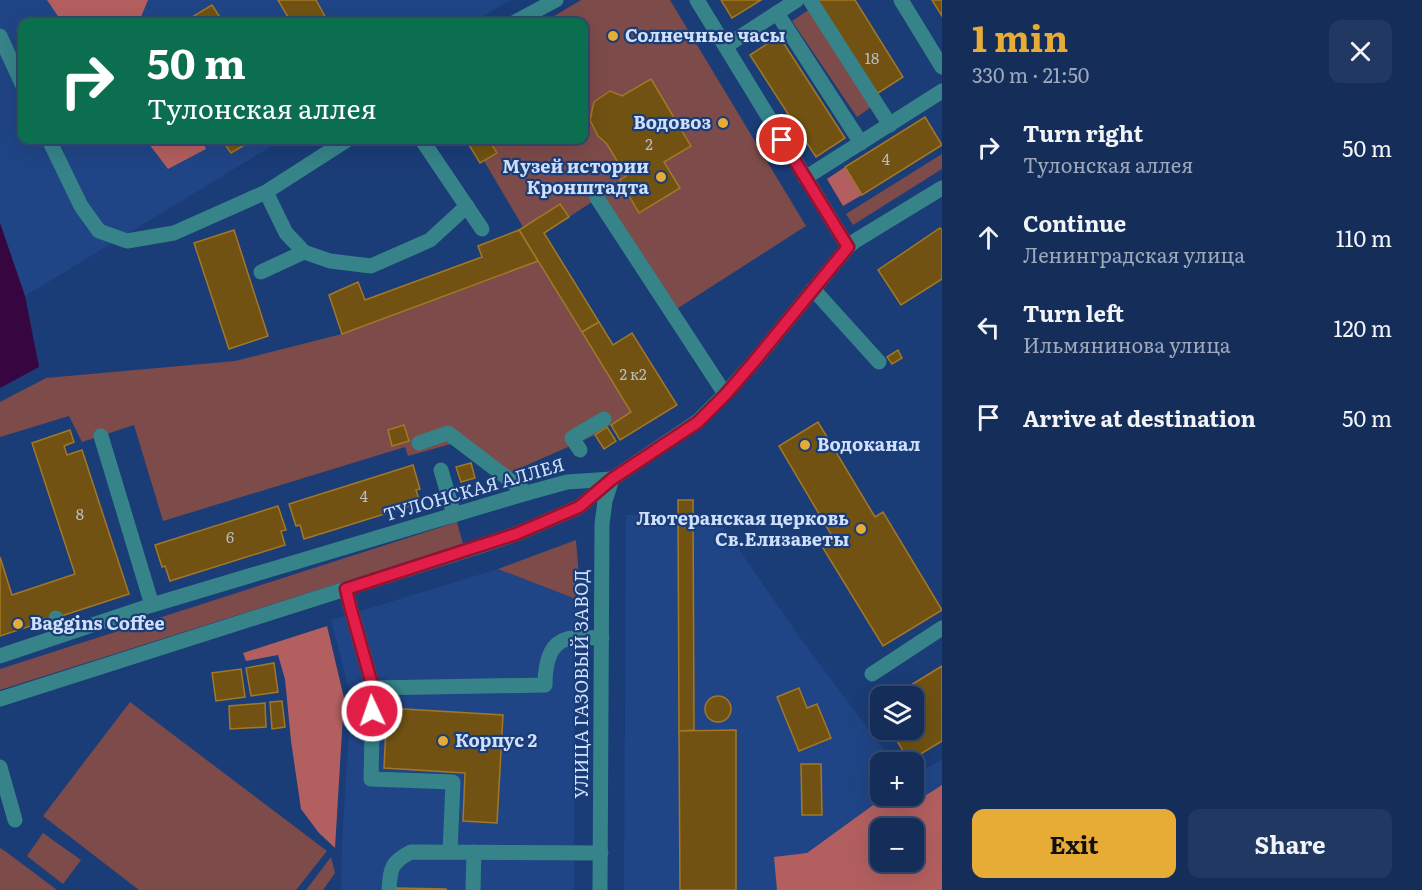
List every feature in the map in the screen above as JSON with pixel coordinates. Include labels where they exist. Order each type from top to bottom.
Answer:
[{"type":"street","points":[[522,18],[556,0]]},
{"type":"street","points":[[697,0],[848,247]]},
{"type":"street","points":[[726,46],[797,0]]},
{"type":"street","points":[[810,0],[890,125]]},
{"type":"street","points":[[901,0],[942,67]]},
{"type":"street","points":[[777,13],[861,143]]},
{"type":"street","points":[[0,36],[18,75]]},
{"type":"street","points":[[805,178],[942,91]]},
{"type":"street","points":[[51,144],[81,206],[99,231],[127,241],[174,232],[266,192],[341,144]]},
{"type":"street","points":[[425,144],[482,229]]},
{"type":"street","points":[[0,699],[516,534],[579,507],[612,479],[698,422],[726,394],[848,247],[942,188]]},
{"type":"street","points":[[266,192],[286,233],[304,252],[330,261],[371,266],[430,240],[467,206]]},
{"type":"street","points":[[597,198],[726,394]]},
{"type":"street","points":[[261,272],[304,252]]},
{"type":"street","points":[[813,289],[879,362]]},
{"type":"street","points":[[580,450],[572,438],[604,419]]},
{"type":"street","points":[[419,443],[448,433],[527,493]]},
{"type":"street","points":[[101,436],[152,605]]},
{"type":"street","points":[[441,470],[454,515]]},
{"type":"street","name":"ТУЛОНСКАЯ АЛЛЕЯ","points":[[0,656],[152,605],[527,493],[567,482],[612,479]]},
{"type":"street","name":"УЛИЦА ГАЗОВЫЙ ЗАВОД","points":[[600,890],[602,524],[605,501],[612,479]]},
{"type":"street","points":[[346,589],[373,688],[371,779],[453,782],[450,852]]},
{"type":"street","points":[[56,618],[64,634]]},
{"type":"street","points":[[872,674],[942,628]]},
{"type":"street","points":[[373,688],[545,685],[545,670],[551,652],[562,641],[569,638],[602,638]]},
{"type":"street","points":[[0,767],[15,820]]},
{"type":"street","points":[[389,890],[390,872],[402,856],[411,852],[601,853]]},
{"type":"street","points":[[473,890],[474,852]]},
{"type":"shaded area","points":[[0,0],[511,0],[481,18],[18,18],[18,144],[275,144],[25,296],[0,223]]},
{"type":"shaded area","points":[[47,0],[148,0],[142,18],[59,18]]},
{"type":"shaded area","points":[[581,0],[670,0],[806,226],[675,310],[601,196],[569,217],[560,204],[523,227],[484,161],[496,153],[491,144],[588,144],[588,18],[551,18]]},
{"type":"shaded area","points":[[810,9],[874,105],[857,117],[792,21]]},
{"type":"shaded area","points":[[149,144],[204,144],[206,149],[168,169]]},
{"type":"shaded area","points":[[942,154],[942,169],[853,225],[846,214]]},
{"type":"shaded area","points":[[845,167],[862,195],[843,206],[827,179]]},
{"type":"shaded area","points":[[0,223],[25,296],[39,367],[0,388]]},
{"type":"shaded area","points":[[538,261],[631,412],[595,435],[498,478],[451,444],[408,456],[405,447],[163,521],[134,425],[82,442],[69,416],[0,437],[0,402],[46,378],[235,361],[342,334]]},
{"type":"shaded area","points":[[626,515],[715,515],[798,635],[870,731],[870,740],[877,740],[886,752],[870,752],[870,806],[924,806],[924,770],[942,759],[942,890],[624,890]]},
{"type":"shaded area","points":[[457,522],[463,544],[0,690],[0,669]]},
{"type":"shaded area","points":[[576,540],[581,601],[498,569]]},
{"type":"shaded area","points":[[498,569],[581,601],[582,650],[575,651],[574,890],[341,890],[351,699],[331,620]]},
{"type":"shaded area","points":[[327,626],[344,698],[335,848],[319,833],[301,809],[285,679],[278,655],[246,661],[243,653]]},
{"type":"shaded area","points":[[130,702],[327,851],[296,890],[139,890],[43,816]]},
{"type":"shaded area","points":[[942,785],[942,890],[777,890],[774,857],[807,853],[872,806],[924,806],[924,796]]},
{"type":"shaded area","points":[[43,833],[81,860],[63,884],[27,856]]},
{"type":"shaded area","points":[[0,848],[5,851],[57,890],[0,890]]},
{"type":"shaded area","points":[[331,857],[335,873],[323,890],[306,890]]},
{"type":"building","points":[[278,0],[316,0],[326,18],[289,18]]},
{"type":"building","points":[[721,0],[761,0],[732,18]]},
{"type":"building","points":[[816,0],[855,0],[903,77],[875,95]]},
{"type":"building","points":[[932,0],[942,0],[942,16]]},
{"type":"building","points":[[212,5],[220,18],[191,18]]},
{"type":"building","points":[[779,36],[845,138],[816,157],[750,55]]},
{"type":"building","points":[[651,79],[691,146],[664,162],[680,188],[639,213],[620,180],[626,176],[607,144],[598,136],[590,120],[594,102],[610,91],[622,96]]},
{"type":"building","points":[[925,117],[942,145],[862,195],[845,167]]},
{"type":"building","points":[[225,144],[246,144],[231,153]]},
{"type":"building","points":[[468,144],[491,144],[497,153],[480,163]]},
{"type":"building","points":[[560,204],[569,217],[544,233],[599,322],[582,332],[519,230]]},
{"type":"building","points":[[940,228],[942,230],[942,279],[901,305],[878,270]]},
{"type":"building","points":[[234,230],[268,336],[229,349],[194,243]]},
{"type":"building","points":[[519,230],[538,261],[342,334],[329,295],[358,282],[365,300],[482,257],[478,246]]},
{"type":"building","points":[[599,322],[613,345],[632,333],[677,405],[620,440],[611,425],[631,412],[582,332]]},
{"type":"building","points":[[898,350],[902,358],[892,364],[887,357]]},
{"type":"building","name":"Лютеранская церковь Св.Елизаветы","points":[[818,422],[875,517],[883,512],[942,610],[883,646],[823,548],[835,541],[779,446]]},
{"type":"building","points":[[404,425],[409,441],[392,446],[388,430]]},
{"type":"building","points":[[607,427],[616,441],[604,449],[595,435]]},
{"type":"building","points":[[70,430],[74,442],[64,446],[67,455],[82,450],[129,594],[0,636],[0,557],[12,595],[75,574],[32,443]]},
{"type":"building","points":[[471,463],[475,478],[461,482],[456,467]]},
{"type":"building","points":[[413,465],[420,489],[416,490],[420,503],[304,539],[300,525],[296,526],[289,504]]},
{"type":"building","points":[[678,500],[693,500],[694,730],[679,731]]},
{"type":"building","points":[[278,506],[286,530],[281,531],[285,545],[170,581],[165,566],[162,567],[155,545]]},
{"type":"building","points":[[274,663],[278,692],[251,696],[246,668]]},
{"type":"building","points":[[942,666],[942,741],[924,752],[904,752],[897,740],[924,740],[924,686],[909,686]]},
{"type":"building","points":[[241,669],[245,697],[216,701],[212,673]]},
{"type":"building","points":[[799,688],[807,708],[817,704],[831,738],[799,751],[777,697]]},
{"type":"building","points":[[718,696],[728,699],[731,709],[728,719],[718,722],[708,719],[705,709],[708,699]]},
{"type":"building","points":[[282,701],[285,727],[272,729],[270,702]]},
{"type":"building","points":[[265,703],[266,727],[230,729],[229,706]]},
{"type":"building","name":"Корпус 2","points":[[387,708],[503,715],[497,823],[463,821],[465,773],[384,768]]},
{"type":"building","points":[[736,730],[736,890],[680,890],[679,731]]},
{"type":"building","points":[[801,764],[821,764],[822,815],[802,815]]},
{"type":"building","points":[[396,888],[446,889],[446,890],[396,890]]},
{"type":"place","name":"Солнечные часы","points":[[613,36]]},
{"type":"place","name":"Водовоз","points":[[723,123]]},
{"type":"place","name":"Музей истории Кронштадта","points":[[661,177]]},
{"type":"place","name":"Водоканал","points":[[805,445]]},
{"type":"place","name":"Лютеранская церковь Св.Елизаветы","points":[[861,529]]},
{"type":"place","name":"Baggins Coffee","points":[[18,624]]},
{"type":"place","name":"Корпус 2","points":[[443,741]]},
{"type":"route","points":[[372,711],[373,688],[346,589],[516,534],[579,507],[612,479],[698,422],[752,364],[848,247],[782,140]]}]
